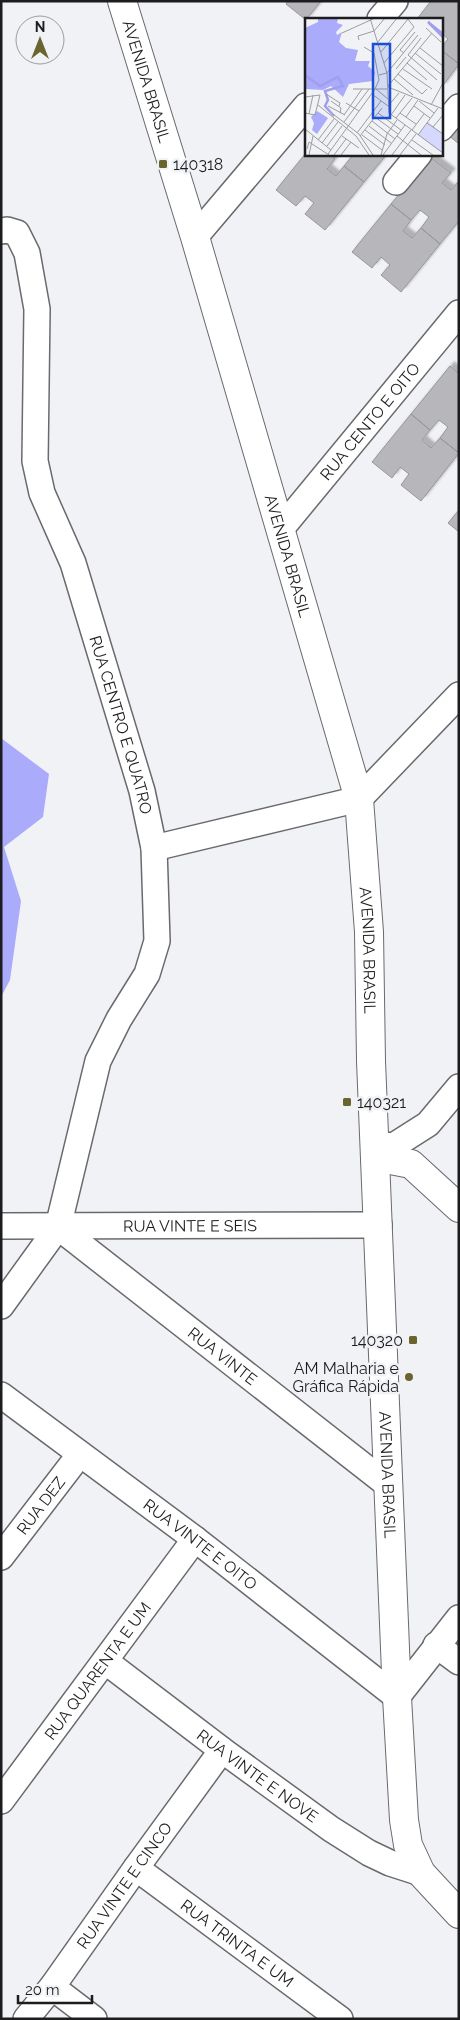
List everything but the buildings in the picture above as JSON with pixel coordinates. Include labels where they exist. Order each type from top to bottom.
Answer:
[{"type":"main road","name":"AVENIDA BRASIL","points":[[122,1],[195,237],[358,799],[369,932],[375,1152],[396,1697],[404,1820],[408,1845],[421,1873],[459,1914]]},
{"type":"main road","points":[[375,1152],[411,1164],[459,1208]]},
{"type":"street","points":[[381,18],[395,1]]},
{"type":"street","points":[[195,237],[305,107]]},
{"type":"street","points":[[442,127],[459,107]]},
{"type":"street","points":[[396,182],[418,155]]},
{"type":"street","name":"RUA CENTRO E QUATRO","points":[[1,231],[7,230],[17,233],[27,253],[37,309],[36,461],[42,493],[73,563],[142,791],[154,848],[157,941],[147,974],[119,1019],[98,1061],[58,1227]]},
{"type":"street","name":"RUA CENTO E OITO","points":[[280,530],[459,313]]},
{"type":"street","points":[[154,848],[358,799],[459,695]]},
{"type":"street","points":[[375,1152],[395,1146],[428,1124],[459,1087]]},
{"type":"street","name":"RUA VINTE E SEIS","points":[[1,1226],[378,1225]]},
{"type":"street","points":[[1,1306],[58,1227]]},
{"type":"street","name":"RUA VINTE","points":[[58,1227],[388,1485]]},
{"type":"street","name":"RUA VINTE E OITO","points":[[1,1395],[195,1539],[396,1697]]},
{"type":"street","name":"RUA DEZ","points":[[1,1557],[80,1454]]},
{"type":"street","name":"RUA QUARENTA E UM","points":[[1,1801],[195,1539]]},
{"type":"street","points":[[396,1697],[459,1618]]},
{"type":"street","points":[[436,1646],[459,1662]]},
{"type":"street","name":"RUA VINTE E NOVE","points":[[105,1661],[222,1750],[331,1829],[369,1853],[390,1863],[421,1873]]},
{"type":"street","name":"RUA VINTE E CINCO","points":[[26,2019],[52,1987],[222,1750]]},
{"type":"street","name":"RUA TRINTA E UM","points":[[136,1868],[340,2019]]},
{"type":"street","points":[[52,1987],[94,2019]]},
{"type":"shaded area","points":[[1,738],[49,774],[43,817],[4,847],[21,901],[10,980],[1,997]]},
{"type":"place","name":"140318","points":[[163,164]]},
{"type":"place","name":"140321","points":[[347,1102]]},
{"type":"place","name":"140320","points":[[413,1340]]},
{"type":"place","name":"AM Malharia e Gráfica Rápida","points":[[409,1377]]}]
